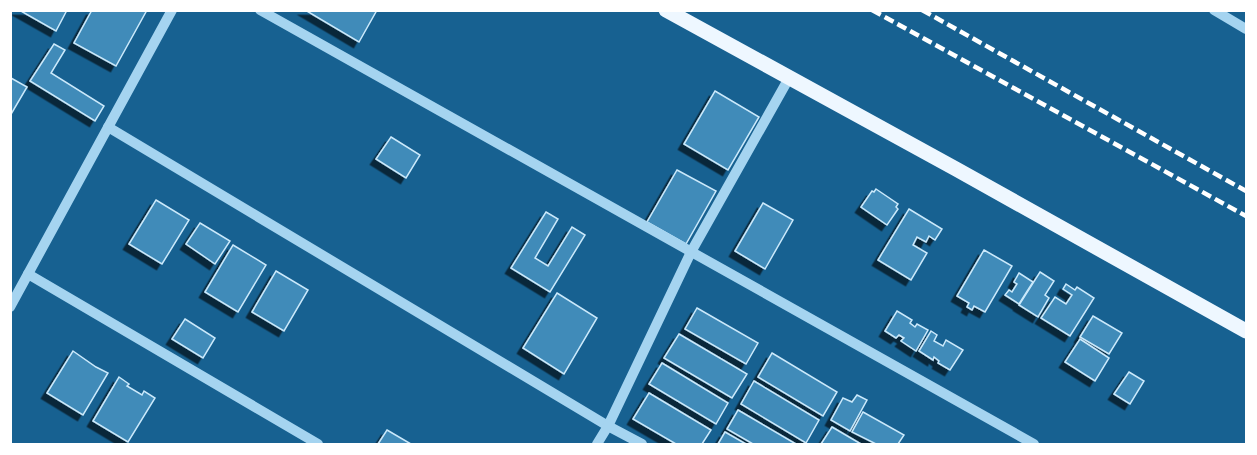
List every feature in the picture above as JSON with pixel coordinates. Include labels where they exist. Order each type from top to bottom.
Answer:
[{"type":"main road","points":[[666,10],[1246,331]]},
{"type":"street","points":[[10,307],[172,10]]},
{"type":"street","points":[[260,10],[1034,444]]},
{"type":"street","points":[[1214,10],[1246,29]]},
{"type":"street","points":[[597,444],[608,426],[691,252],[789,78]]},
{"type":"street","points":[[108,127],[608,426],[642,444]]},
{"type":"street","points":[[28,274],[318,444]]},
{"type":"building","points":[[19,10],[67,10],[56,31]]},
{"type":"building","points":[[92,10],[147,10],[116,66],[74,43]]},
{"type":"building","points":[[305,10],[377,10],[359,42]]},
{"type":"building","points":[[54,44],[65,50],[51,73],[104,106],[95,121],[30,81]]},
{"type":"building","points":[[11,78],[27,87],[10,116],[10,80]]},
{"type":"building","points":[[715,91],[759,117],[728,170],[684,144]]},
{"type":"building","points":[[391,137],[420,155],[406,178],[376,159]]},
{"type":"building","points":[[677,170],[716,191],[686,244],[647,222]]},
{"type":"building","points":[[876,189],[898,204],[896,207],[898,209],[887,225],[861,207]]},
{"type":"building","points":[[156,200],[189,220],[162,264],[129,244]]},
{"type":"building","points":[[763,203],[793,220],[765,269],[735,251]]},
{"type":"building","points":[[909,209],[942,229],[935,240],[929,236],[926,242],[917,237],[913,245],[927,253],[911,280],[878,260]]},
{"type":"building","points":[[546,212],[558,219],[535,258],[548,266],[572,227],[585,235],[550,292],[511,268]]},
{"type":"building","points":[[200,223],[230,241],[215,264],[186,244]]},
{"type":"building","points":[[233,245],[266,265],[238,312],[205,292]]},
{"type":"building","points":[[984,250],[1012,266],[985,312],[974,306],[972,310],[967,307],[969,303],[957,296]]},
{"type":"building","points":[[276,271],[308,290],[284,331],[252,312]]},
{"type":"building","points":[[1040,272],[1054,281],[1045,295],[1049,298],[1038,317],[1019,305]]},
{"type":"building","points":[[1019,273],[1033,282],[1019,304],[1005,295],[1009,290],[1012,292],[1017,284],[1014,282]]},
{"type":"building","points":[[1066,284],[1075,290],[1077,287],[1094,298],[1070,336],[1041,318],[1055,297],[1066,304],[1072,295],[1063,289]]},
{"type":"building","points":[[557,293],[597,318],[564,374],[523,348]]},
{"type":"building","points":[[697,308],[758,343],[746,364],[685,329]]},
{"type":"building","points":[[897,311],[912,320],[910,323],[915,327],[917,324],[928,330],[916,351],[901,341],[904,338],[899,335],[896,338],[885,331]]},
{"type":"building","points":[[1093,316],[1122,333],[1109,354],[1080,337]]},
{"type":"building","points":[[185,319],[215,338],[203,358],[172,339]]},
{"type":"building","points":[[931,331],[937,335],[934,341],[943,346],[946,340],[963,350],[950,370],[938,363],[939,361],[934,357],[933,360],[919,351]]},
{"type":"building","points":[[679,334],[747,374],[732,398],[664,358]]},
{"type":"building","points":[[1080,339],[1109,358],[1095,381],[1065,362]]},
{"type":"building","points":[[73,351],[108,373],[83,415],[47,393]]},
{"type":"building","points":[[772,353],[837,392],[823,416],[758,377]]},
{"type":"building","points":[[662,363],[728,403],[716,424],[649,384]]},
{"type":"building","points":[[1129,372],[1144,381],[1130,404],[1114,394]]},
{"type":"building","points":[[119,377],[129,384],[127,386],[142,395],[144,391],[155,398],[128,442],[93,421]]},
{"type":"building","points":[[754,381],[819,420],[806,443],[741,404]]},
{"type":"building","points":[[649,393],[711,430],[702,444],[676,444],[633,419]]},
{"type":"building","points":[[857,395],[867,400],[850,431],[831,420],[843,398],[852,402]]},
{"type":"building","points":[[738,410],[796,444],[753,444],[727,429]]},
{"type":"building","points":[[863,412],[904,435],[898,444],[876,444],[852,432]]},
{"type":"building","points":[[832,427],[861,444],[821,444]]},
{"type":"building","points":[[387,430],[411,444],[378,444]]},
{"type":"building","points":[[725,432],[746,444],[718,444]]},
{"type":"railway","points":[[872,10],[1246,216]]},
{"type":"railway","points":[[922,10],[1246,191]]}]
